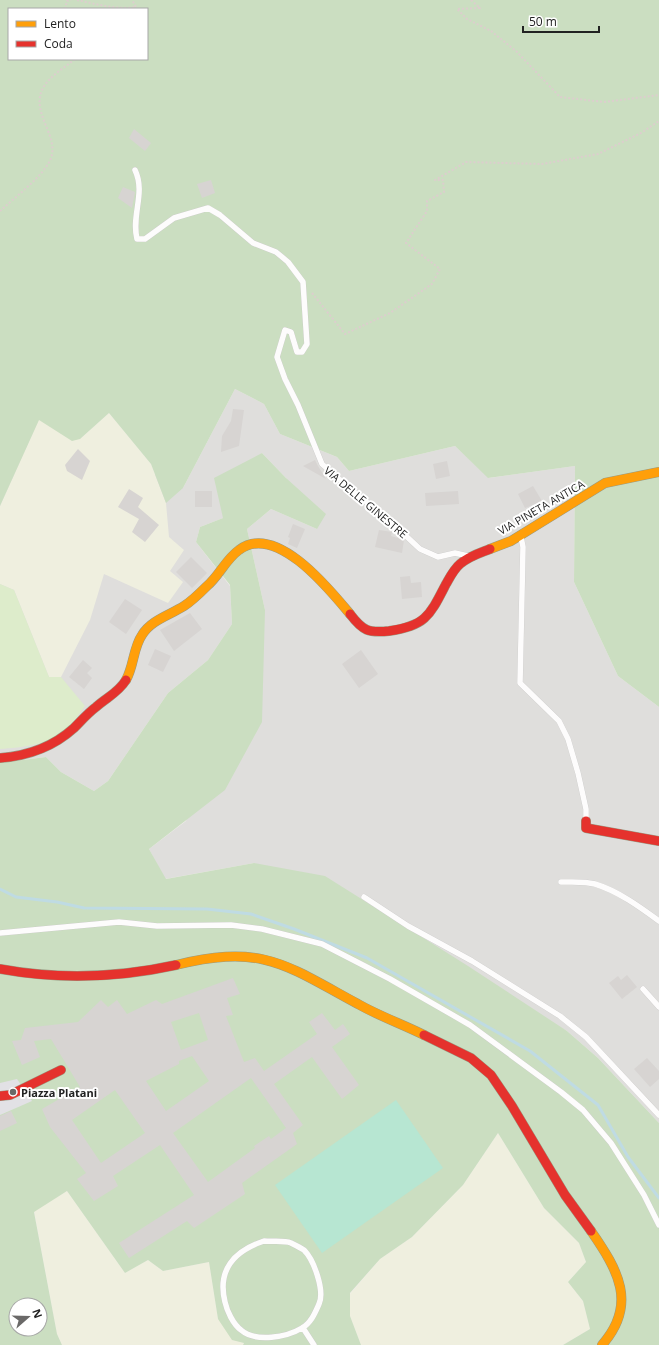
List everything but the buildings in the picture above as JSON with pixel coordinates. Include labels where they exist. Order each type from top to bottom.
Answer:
[{"type":"street","name":"VIA PINETA ANTICA","points":[[0,758],[20,756],[52,745],[64,736],[93,708],[111,699],[121,690],[128,677],[134,662],[139,638],[146,629],[194,598],[216,579],[242,548],[262,543],[272,546],[298,559],[315,574],[360,627],[367,631],[378,632],[404,629],[427,618],[434,609],[452,573],[460,564],[470,557],[520,535],[605,483],[659,472]]},
{"type":"street","points":[[586,821],[586,828],[659,841]]},
{"type":"street","points":[[0,969],[45,977],[71,979],[102,978],[221,957],[243,955],[261,957],[284,964],[371,1010],[475,1060],[491,1074],[504,1092],[565,1194],[610,1260],[618,1275],[622,1290],[623,1305],[614,1330],[602,1345]]},
{"type":"street","points":[[0,1096],[10,1095],[61,1070]]},
{"type":"lane","points":[[135,170],[141,188],[134,228],[138,239],[144,239],[174,218],[208,208],[220,215],[253,243],[276,252],[288,262],[304,282]]},
{"type":"lane","name":"VIA DELLE GINESTRE","points":[[304,282],[307,344],[302,352],[297,352],[291,332],[284,330],[277,357],[322,464],[362,499],[377,509],[420,549],[438,557],[455,553],[470,557]]},
{"type":"lane","points":[[520,535],[523,547],[520,683],[559,721],[568,739],[584,799],[586,821]]},
{"type":"lane","points":[[561,882],[584,882],[595,884],[635,904],[659,921]]},
{"type":"lane","points":[[364,897],[408,926],[467,958],[560,1016],[586,1037],[659,1115]]},
{"type":"lane","points":[[0,933],[120,922],[157,926],[231,924],[262,929],[322,944],[390,979],[470,1024],[561,1092],[582,1110],[611,1143],[644,1195],[659,1225]]},
{"type":"lane","points":[[643,989],[659,1007]]},
{"type":"lane","points":[[264,1241],[289,1242],[304,1250],[313,1265],[319,1282],[321,1299],[314,1317],[303,1328],[291,1333],[272,1337],[256,1337],[241,1331],[228,1312],[223,1294],[223,1275],[237,1255],[251,1245],[264,1241]]},
{"type":"lane","points":[[303,1328],[314,1345]]},
{"type":"path","points":[[65,8],[67,1],[71,0]]},
{"type":"path","points":[[77,0],[90,5],[125,8],[136,6],[132,0]]},
{"type":"path","points":[[471,0],[480,8],[457,9],[467,19],[491,31],[516,51],[560,97],[604,102],[659,95]]},
{"type":"path","points":[[0,211],[22,192],[44,169],[51,157],[50,139],[39,108],[39,97],[48,80],[74,60]]},
{"type":"path","points":[[304,282],[345,334],[390,313],[432,284],[440,269],[406,243],[427,211],[427,200],[444,192],[443,180],[435,180],[466,162],[542,164],[598,154],[641,133],[659,121]]},
{"type":"shaded area","points":[[235,389],[264,404],[280,434],[337,457],[349,471],[455,446],[489,478],[575,466],[574,582],[618,676],[659,707],[659,1123],[598,1058],[567,1031],[254,863],[165,879],[149,849],[186,821],[265,610],[247,529],[271,509],[317,529],[286,478],[262,453],[223,518],[200,527],[196,542],[230,586],[232,624],[208,660],[168,693],[108,781],[94,791],[61,772],[46,757],[7,762],[0,761],[0,506],[39,419],[183,488]]},
{"type":"shaded area","name":"Piazza Platani","points":[[17,1079],[32,1101],[0,1115],[0,1083]]},
{"type":"green space","points":[[0,0],[659,0],[659,707],[618,676],[574,582],[575,466],[488,478],[455,446],[349,471],[337,457],[280,434],[264,404],[235,389],[183,488],[166,503],[151,464],[109,413],[80,439],[72,441],[39,420],[0,506]]},
{"type":"green space","points":[[109,413],[151,464],[166,503],[169,537],[184,550],[170,571],[183,582],[168,603],[104,574],[90,620],[61,677],[49,677],[14,590],[0,584],[0,506],[39,419],[80,439]]},
{"type":"green space","points":[[262,453],[286,478],[326,514],[317,529],[271,509],[247,529],[265,610],[262,722],[225,790],[149,849],[166,879],[254,863],[325,876],[468,966],[567,1031],[598,1058],[659,1123],[659,1345],[563,1345],[590,1329],[583,1301],[568,1282],[586,1262],[579,1243],[544,1208],[498,1133],[463,1185],[412,1237],[380,1259],[350,1293],[350,1316],[361,1345],[243,1345],[244,1343],[232,1340],[218,1319],[209,1262],[163,1271],[148,1260],[125,1273],[67,1191],[34,1212],[57,1334],[62,1345],[0,1345],[0,761],[7,762],[46,757],[61,772],[94,791],[108,781],[168,693],[208,660],[232,624],[230,585],[196,542],[200,527],[223,518],[214,478]]},
{"type":"green space","points":[[0,584],[14,590],[49,677],[61,677],[85,706],[68,727],[51,739],[34,745],[0,749]]},
{"type":"green space","points":[[396,1100],[443,1168],[322,1253],[275,1185]]},
{"type":"green space","points":[[498,1133],[544,1208],[579,1243],[586,1262],[568,1282],[583,1301],[590,1329],[563,1345],[361,1345],[350,1316],[350,1294],[380,1259],[412,1237],[463,1185]]},
{"type":"green space","points":[[67,1191],[125,1273],[148,1260],[163,1271],[209,1262],[218,1319],[244,1343],[243,1345],[62,1345],[57,1334],[34,1211]]},
{"type":"waterway","points":[[0,889],[16,897],[57,902],[84,908],[207,909],[251,914],[294,929],[367,958],[530,1051],[598,1105],[628,1157],[659,1198]]},
{"type":"traffic: slow","points":[[490,549],[511,541],[605,483],[659,472]]},
{"type":"traffic: slow","points":[[126,680],[131,669],[139,640],[150,625],[190,602],[211,582],[234,554],[239,550],[254,544],[269,545],[285,552],[301,562],[316,576],[350,614]]},
{"type":"traffic: slow","points":[[176,965],[206,959],[231,957],[252,958],[272,962],[311,978],[366,1008],[424,1035]]},
{"type":"traffic: slow","points":[[591,1231],[601,1245],[616,1273],[620,1287],[621,1301],[619,1315],[613,1330],[602,1345]]},
{"type":"traffic: jam","points":[[350,614],[366,630],[376,632],[401,629],[411,626],[419,622],[431,611],[454,571],[463,561],[490,549]]},
{"type":"traffic: jam","points":[[0,758],[30,753],[66,735],[90,712],[116,692],[126,680]]},
{"type":"traffic: jam","points":[[586,821],[586,828],[659,841]]},
{"type":"traffic: jam","points":[[0,969],[45,975],[88,976],[132,973],[176,965]]},
{"type":"traffic: jam","points":[[424,1035],[471,1058],[491,1075],[512,1106],[565,1195],[591,1231]]},
{"type":"traffic: jam","points":[[0,1096],[10,1095],[61,1070]]},
{"type":"place","name":"Piazza Platani","points":[[13,1092]]}]
